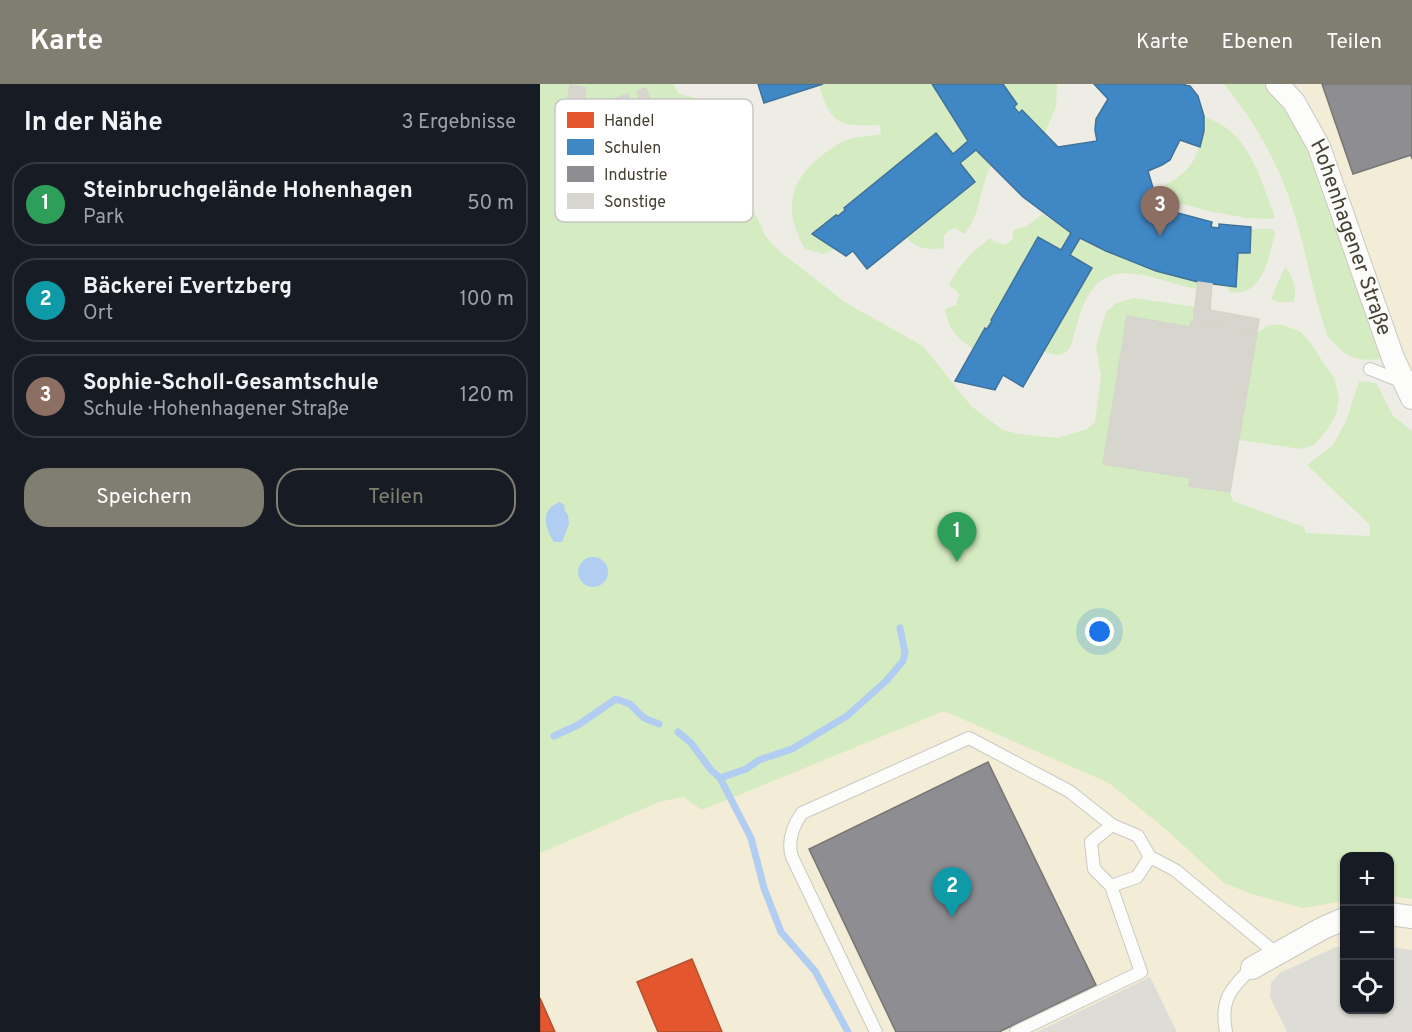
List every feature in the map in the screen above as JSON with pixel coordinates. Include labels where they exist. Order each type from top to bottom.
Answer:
[{"type":"street","name":"Hohenhagener Straße","points":[[1277,84],[1294,102],[1319,147],[1407,390]]},
{"type":"street","points":[[1394,915],[1412,917]]},
{"type":"street","points":[[1252,968],[1340,921]]},
{"type":"lane","points":[[1370,369],[1407,390]]},
{"type":"lane","points":[[876,1032],[792,857],[789,846],[791,835],[802,813],[969,738],[1069,791],[1112,825],[1138,836],[1150,857],[1176,870],[1278,955]]},
{"type":"lane","points":[[1016,1032],[1142,972],[1111,886],[1094,869],[1091,842],[1112,825]]},
{"type":"lane","points":[[1111,886],[1137,877],[1150,857]]},
{"type":"lane","points":[[1226,1032],[1225,1004],[1229,992],[1252,968]]},
{"type":"shaded area","points":[[1297,84],[1412,84],[1412,373],[1330,151],[1306,96]]},
{"type":"shaded area","points":[[944,711],[1110,779],[1340,894],[1340,1014],[1394,1014],[1394,891],[1412,893],[1412,1032],[540,1032],[540,853],[659,802],[685,797]]},
{"type":"shaded area","points":[[1340,947],[1340,1014],[1394,1014],[1394,948],[1412,950],[1412,1032],[1287,1032],[1270,997],[1271,983],[1280,973]]},
{"type":"shaded area","points":[[1150,977],[1177,1032],[1037,1032]]},
{"type":"green space","points":[[540,84],[674,84],[678,93],[697,99],[555,99],[555,222],[753,222],[753,209],[766,237],[778,250],[846,303],[923,346],[971,406],[1003,430],[1058,438],[1087,429],[1095,422],[1101,376],[1096,346],[1106,312],[1116,303],[1134,298],[1195,307],[1190,327],[1127,317],[1103,464],[1190,478],[1189,486],[1230,492],[1233,501],[1304,527],[1306,533],[1370,536],[1370,525],[1307,465],[1333,445],[1346,421],[1359,381],[1376,383],[1393,416],[1412,431],[1412,899],[1394,897],[1394,852],[1340,852],[1340,902],[1303,908],[1252,894],[1224,883],[1169,832],[1109,783],[944,711],[702,810],[683,797],[659,802],[540,853]]},
{"type":"green space","points":[[932,84],[968,141],[953,154],[935,134],[844,208],[845,210],[838,216],[836,215],[813,234],[835,249],[824,254],[805,249],[798,235],[792,209],[797,185],[813,163],[840,143],[853,138],[881,134],[880,125],[847,124],[833,116],[823,99],[819,85]]},
{"type":"green space","points":[[1003,84],[1057,84],[1056,107],[1044,135],[1022,111],[1019,113],[1014,107],[1017,104]]},
{"type":"green space","points":[[1224,84],[1264,84],[1292,120],[1311,155],[1381,359],[1364,360],[1351,357],[1328,337],[1294,212],[1276,165],[1244,110]]},
{"type":"green space","points":[[1204,116],[1223,125],[1243,145],[1261,181],[1275,217],[1273,219],[1246,218],[1168,200],[1160,188],[1182,174],[1194,160],[1198,151]]},
{"type":"green space","points":[[976,150],[991,167],[970,227],[964,234],[955,228],[949,230],[944,236],[944,248],[919,247],[906,237],[975,183],[960,163]]},
{"type":"green space","points":[[1043,214],[1071,233],[1061,250],[1038,237],[991,319],[992,321],[973,349],[954,332],[945,309],[956,305],[959,295],[949,286],[953,278],[966,259],[990,238],[1006,245],[1013,238],[1013,230],[1025,227]]},
{"type":"green space","points":[[1251,229],[1273,229],[1275,233],[1267,264],[1263,274],[1250,289],[1230,292],[1227,286],[1236,286],[1238,253],[1250,253]]},
{"type":"green space","points":[[1080,238],[1138,263],[1198,282],[1197,289],[1139,274],[1117,274],[1107,277],[1094,287],[1085,301],[1069,349],[1060,355],[1044,351],[1092,269],[1070,255]]},
{"type":"green space","points":[[1285,267],[1294,284],[1295,298],[1293,302],[1277,302],[1271,298]]},
{"type":"green space","points":[[1269,325],[1283,325],[1301,332],[1335,380],[1339,398],[1336,415],[1314,445],[1301,449],[1239,440],[1257,333]]},
{"type":"water","points":[[560,502],[564,505],[569,524],[562,542],[554,542],[546,525],[546,519],[549,509]]},
{"type":"water","points":[[593,557],[604,561],[608,572],[604,583],[593,587],[582,583],[578,572],[582,561]]},
{"type":"building: Handel","points":[[692,959],[722,1032],[658,1032],[637,982]]},
{"type":"building: Handel","points":[[540,998],[555,1032],[540,1032]]},
{"type":"building: Schulen","points":[[758,84],[823,84],[764,103]]},
{"type":"building: Schulen","points":[[932,84],[1003,84],[1017,104],[1014,107],[1019,113],[1022,110],[1058,147],[1097,141],[1096,119],[1108,99],[1094,84],[1185,84],[1190,86],[1198,96],[1204,116],[1204,131],[1200,147],[1180,140],[1170,160],[1148,171],[1159,208],[1212,222],[1211,227],[1219,228],[1219,224],[1251,227],[1250,253],[1238,253],[1236,287],[1198,282],[1156,271],[1080,238],[1070,255],[1092,268],[1023,387],[1003,375],[995,390],[955,381],[985,328],[987,329],[992,321],[1038,237],[1061,250],[1071,233],[1023,197],[976,150],[960,163],[975,182],[867,269],[853,251],[846,256],[812,234],[836,215],[838,216],[845,210],[844,208],[936,133],[953,154],[968,141]]},
{"type":"building: Industrie","points":[[1322,84],[1412,84],[1412,159],[1411,155],[1353,174]]},
{"type":"building: Industrie","points":[[988,762],[1096,985],[999,1032],[896,1032],[809,849]]},
{"type":"building: Sonstige","points":[[570,85],[586,88],[584,99],[568,97]]},
{"type":"building: Sonstige","points":[[646,88],[650,99],[640,99],[637,91]]},
{"type":"building: Sonstige","points":[[628,94],[630,99],[614,99]]},
{"type":"building: Sonstige","points":[[1198,282],[1212,284],[1210,310],[1259,319],[1257,333],[1193,321]]},
{"type":"building: Sonstige","points":[[1127,316],[1190,327],[1191,321],[1257,333],[1230,492],[1189,486],[1190,478],[1103,464]]},
{"type":"waterway","points":[[720,778],[746,769],[759,760],[792,749],[847,716],[886,681],[903,661],[905,653],[900,628]]},
{"type":"waterway","points":[[554,736],[578,725],[616,699],[630,704],[644,718],[659,724]]},
{"type":"waterway","points":[[678,732],[691,743],[711,770],[720,778],[751,838],[764,888],[781,932],[815,971],[848,1032]]},
{"type":"place","name":"Sophie-Scholl-Gesamtschule","points":[[1160,236]]},
{"type":"place","name":"Steinbruchgelände Hohenhagen","points":[[957,562]]},
{"type":"place","name":"Bäckerei Evertzberg","points":[[952,917]]}]
